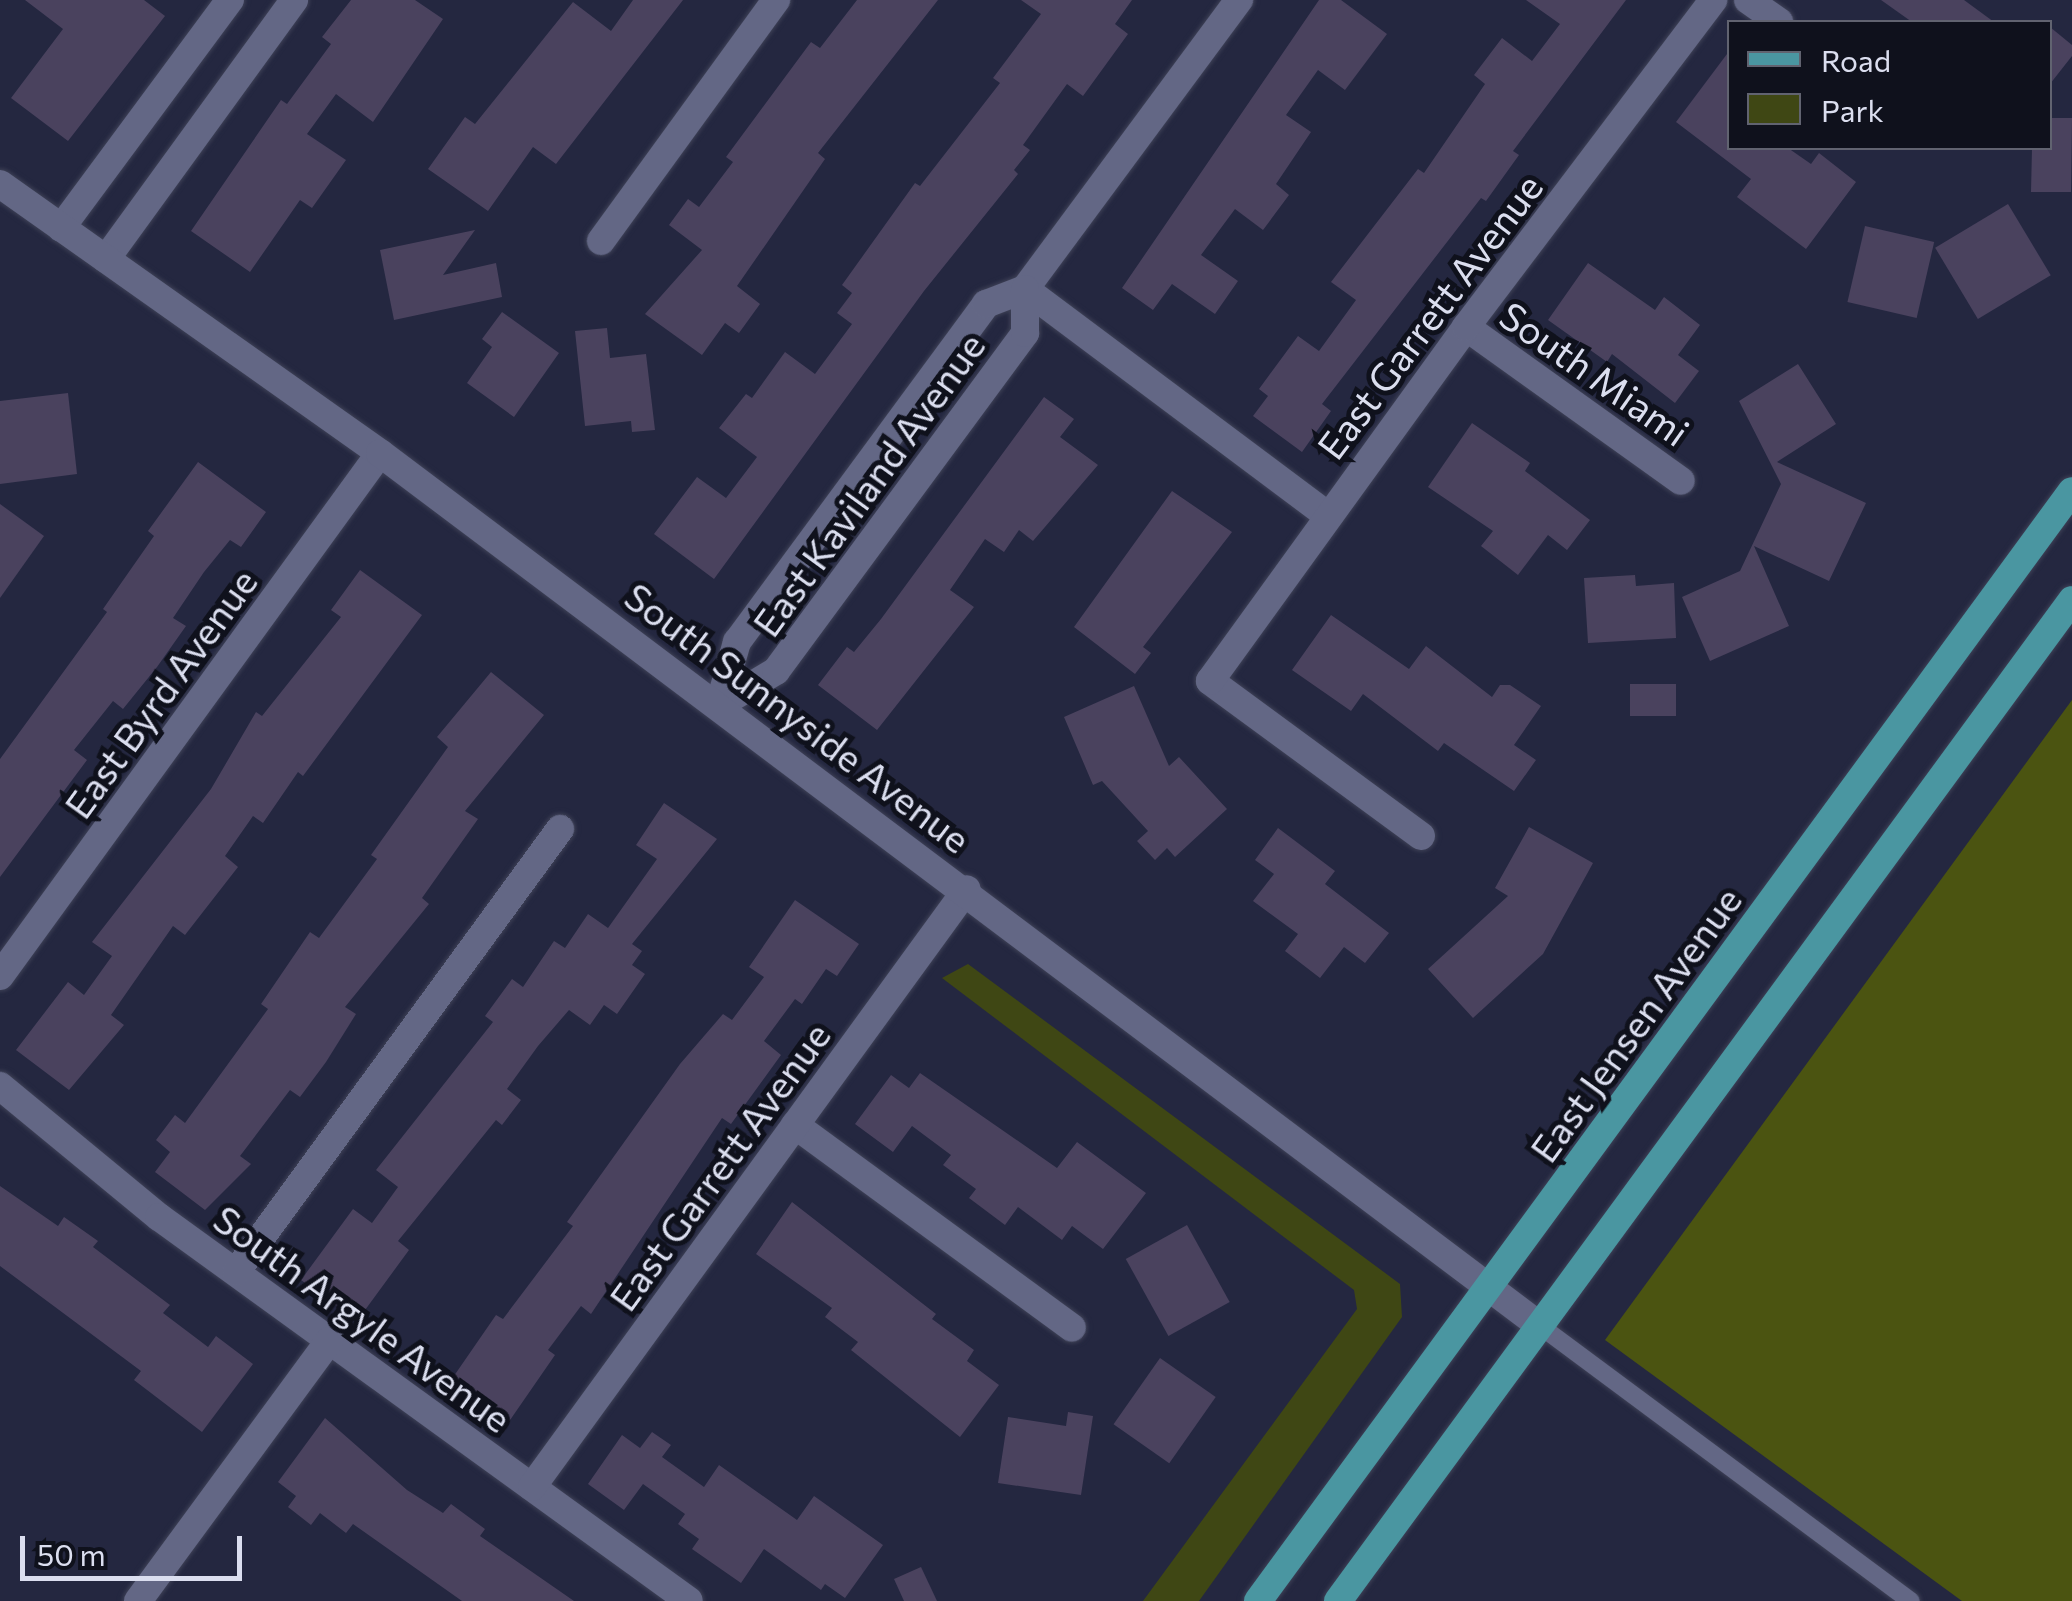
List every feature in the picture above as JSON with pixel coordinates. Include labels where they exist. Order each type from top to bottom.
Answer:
[{"type":"main road","name":"East Jensen Avenue","points":[[1258,1601],[2072,491]]},
{"type":"main road","points":[[1338,1601],[2072,600]]},
{"type":"street","points":[[61,228],[230,0]]},
{"type":"street","points":[[106,259],[294,0]]},
{"type":"street","points":[[601,241],[776,0]]},
{"type":"street","name":"East Kaviland Avenue","points":[[719,705],[737,642],[986,304],[1025,289],[1239,0]]},
{"type":"street","name":"East Garrett Avenue","points":[[1421,836],[1210,681],[1466,327],[1714,0]]},
{"type":"street","points":[[1748,0],[1776,20]]},
{"type":"street","name":"South Sunnyside Avenue","points":[[0,184],[380,453],[966,889],[1540,1325]]},
{"type":"street","points":[[1025,289],[1328,516]]},
{"type":"street","name":"East Kaviland Avenue","points":[[719,705],[776,672],[1026,333],[1025,289]]},
{"type":"street","name":"South Miami","points":[[1466,327],[1682,480]]},
{"type":"street","name":"East Byrd Avenue","points":[[0,976],[380,453]]},
{"type":"street","points":[[236,1272],[560,828]]},
{"type":"street","name":"East Garrett Avenue","points":[[532,1486],[966,889]]},
{"type":"street","name":"South Argyle Avenue","points":[[0,1086],[236,1272],[689,1601]]},
{"type":"street","points":[[795,1125],[1072,1328]]},
{"type":"street","points":[[138,1601],[330,1341]]},
{"type":"lane","points":[[1540,1325],[1911,1601]]},
{"type":"green space","points":[[2072,700],[2072,1601],[1962,1601],[1605,1340]]},
{"type":"green space","points":[[968,964],[1400,1284],[1402,1317],[1199,1601],[1143,1601],[1357,1309],[1354,1290],[942,978]]},
{"type":"building","points":[[25,0],[144,0],[165,16],[68,141],[11,98],[63,29]]},
{"type":"building","points":[[351,0],[415,0],[443,19],[373,122],[336,94],[307,134],[346,160],[312,208],[300,200],[250,272],[191,231],[281,100],[287,104],[331,44],[322,37]]},
{"type":"building","points":[[633,0],[683,0],[556,164],[533,147],[488,211],[428,169],[465,117],[475,124],[573,2],[611,31]]},
{"type":"building","points":[[857,0],[938,0],[818,153],[825,159],[737,286],[760,304],[739,333],[725,323],[702,355],[645,314],[702,250],[669,225],[688,199],[699,207],[733,162],[726,157],[811,42],[820,48]]},
{"type":"building","points":[[1021,0],[1132,0],[1115,24],[1128,34],[1083,96],[1067,84],[1023,145],[1030,150],[1014,170],[1018,174],[924,291],[714,579],[654,534],[697,477],[726,498],[757,457],[719,428],[746,394],[752,398],[785,352],[815,374],[852,324],[837,313],[852,293],[842,285],[915,183],[920,186],[1000,83],[993,78],[1041,14]]},
{"type":"building","points":[[1319,0],[1341,0],[1387,34],[1345,90],[1318,70],[1286,115],[1311,132],[1276,184],[1289,195],[1263,230],[1235,209],[1201,255],[1238,281],[1215,314],[1172,284],[1153,310],[1122,288]]},
{"type":"building","points":[[1526,0],[1626,0],[1513,151],[1519,155],[1486,201],[1481,198],[1322,404],[1331,411],[1302,452],[1253,416],[1268,396],[1259,389],[1298,336],[1319,351],[1356,300],[1331,282],[1418,169],[1424,173],[1485,84],[1474,75],[1502,38],[1532,61],[1560,24]]},
{"type":"building","points":[[1881,0],[1964,0],[1991,20],[1909,20]]},
{"type":"building","points":[[2052,29],[2072,45],[2072,56],[2052,81]]},
{"type":"building","points":[[1727,54],[1727,150],[1791,150],[1811,164],[1819,153],[1856,182],[1806,249],[1737,197],[1751,179],[1676,122]]},
{"type":"building","points":[[2052,118],[2072,118],[2071,192],[2031,192],[2032,150],[2052,150]]},
{"type":"building","points":[[2008,204],[2051,275],[1978,319],[1935,248]]},
{"type":"building","points":[[1865,226],[1934,242],[1917,318],[1847,302]]},
{"type":"building","points":[[475,230],[443,275],[496,263],[502,297],[394,320],[380,250]]},
{"type":"building","points":[[1588,263],[1655,310],[1664,297],[1700,325],[1678,355],[1699,371],[1675,403],[1612,354],[1607,362],[1548,320]]},
{"type":"building","points":[[502,312],[559,353],[514,417],[467,383],[492,347],[482,339]]},
{"type":"building","points":[[607,328],[610,358],[646,354],[655,430],[632,432],[631,421],[585,426],[575,331]]},
{"type":"building","points":[[1798,364],[1836,424],[1777,462],[1866,503],[1829,581],[1754,546],[1789,626],[1710,661],[1682,597],[1740,571],[1781,484],[1739,401]]},
{"type":"building","points":[[68,393],[77,474],[0,484],[0,401]]},
{"type":"building","points":[[1044,397],[1074,419],[1060,437],[1098,465],[1033,541],[1019,530],[1004,552],[985,539],[950,590],[974,607],[877,730],[818,685],[847,647],[854,652],[881,619]]},
{"type":"building","points":[[1472,423],[1530,463],[1525,471],[1590,520],[1567,550],[1548,535],[1518,575],[1481,546],[1493,531],[1428,487]]},
{"type":"building","points":[[198,462],[266,512],[241,547],[230,540],[204,572],[173,618],[186,626],[157,667],[123,709],[113,701],[74,750],[87,760],[0,877],[0,759],[107,612],[103,609],[154,536],[148,531]]},
{"type":"building","points":[[1172,491],[1232,532],[1143,647],[1151,653],[1135,674],[1074,627]]},
{"type":"building","points":[[0,504],[44,536],[0,598]]},
{"type":"building","points":[[360,570],[422,615],[303,776],[298,772],[263,823],[253,816],[225,856],[238,867],[185,935],[173,926],[111,1015],[124,1025],[69,1090],[16,1050],[68,982],[84,995],[112,956],[92,942],[211,789],[256,712],[262,716],[341,617],[331,610]]},
{"type":"building","points":[[1635,575],[1636,586],[1674,583],[1676,638],[1588,643],[1584,578]]},
{"type":"building","points":[[1331,615],[1409,669],[1426,646],[1492,697],[1500,685],[1510,685],[1541,706],[1514,745],[1536,760],[1514,791],[1444,743],[1438,751],[1363,694],[1351,711],[1292,670]]},
{"type":"building","points":[[491,672],[544,715],[465,811],[478,819],[422,898],[429,904],[345,1007],[356,1014],[326,1062],[300,1097],[290,1090],[240,1156],[251,1164],[205,1210],[155,1172],[170,1152],[156,1140],[175,1115],[185,1123],[268,1009],[261,1004],[310,932],[319,938],[377,859],[371,855],[448,747],[437,737]]},
{"type":"building","points":[[1630,684],[1676,684],[1676,716],[1630,716]]},
{"type":"building","points":[[1134,686],[1169,766],[1179,757],[1227,809],[1175,857],[1167,848],[1155,860],[1137,841],[1148,831],[1102,781],[1093,785],[1064,717]]},
{"type":"building","points":[[664,803],[717,839],[632,944],[642,951],[632,965],[645,974],[617,1014],[604,1005],[590,1025],[569,1010],[538,1046],[507,1089],[521,1100],[502,1125],[496,1120],[398,1241],[409,1250],[357,1321],[301,1280],[353,1209],[372,1223],[398,1187],[376,1170],[493,1022],[485,1016],[512,979],[523,987],[554,941],[565,948],[588,914],[608,928],[657,859],[636,845]]},
{"type":"building","points":[[1529,827],[1593,863],[1543,954],[1473,1018],[1428,969],[1508,896],[1495,888]]},
{"type":"building","points":[[1278,828],[1335,871],[1325,884],[1389,933],[1365,963],[1344,947],[1320,978],[1285,951],[1298,934],[1253,901],[1274,874],[1255,860]]},
{"type":"building","points":[[795,900],[859,944],[837,976],[826,969],[802,1004],[795,999],[764,1041],[781,1055],[731,1124],[722,1118],[591,1314],[581,1306],[548,1350],[555,1355],[506,1426],[447,1386],[496,1315],[503,1319],[573,1226],[567,1222],[680,1064],[723,1014],[732,1020],[764,977],[749,967]]},
{"type":"building","points":[[920,1073],[1057,1168],[1077,1142],[1146,1193],[1103,1249],[1072,1226],[1062,1240],[1018,1207],[1005,1225],[969,1198],[976,1189],[943,1165],[951,1155],[912,1126],[893,1152],[855,1124],[891,1075],[909,1088]]},
{"type":"building","points":[[0,1186],[58,1226],[64,1217],[98,1241],[93,1247],[170,1305],[163,1313],[208,1347],[216,1336],[253,1364],[202,1432],[134,1380],[141,1371],[0,1266]]},
{"type":"building","points":[[792,1202],[936,1314],[932,1319],[974,1350],[967,1361],[999,1385],[960,1437],[851,1350],[858,1342],[825,1317],[832,1308],[756,1254]]},
{"type":"building","points":[[1187,1225],[1230,1302],[1168,1336],[1126,1259]]},
{"type":"building","points":[[1160,1358],[1216,1397],[1169,1463],[1114,1424]]},
{"type":"building","points":[[1068,1412],[1093,1416],[1081,1495],[998,1483],[1008,1417],[1066,1426]]},
{"type":"building","points":[[325,1418],[407,1490],[443,1513],[451,1504],[485,1529],[480,1536],[574,1601],[462,1601],[353,1524],[346,1533],[320,1513],[311,1525],[288,1507],[296,1496],[278,1482]]},
{"type":"building","points":[[652,1432],[671,1445],[662,1457],[704,1487],[719,1465],[797,1520],[814,1496],[883,1545],[845,1598],[825,1584],[821,1590],[764,1549],[741,1583],[692,1549],[699,1539],[678,1524],[685,1514],[643,1484],[624,1510],[588,1484],[622,1435],[640,1448]]},
{"type":"building","points":[[921,1567],[937,1601],[904,1601],[894,1579]]}]
